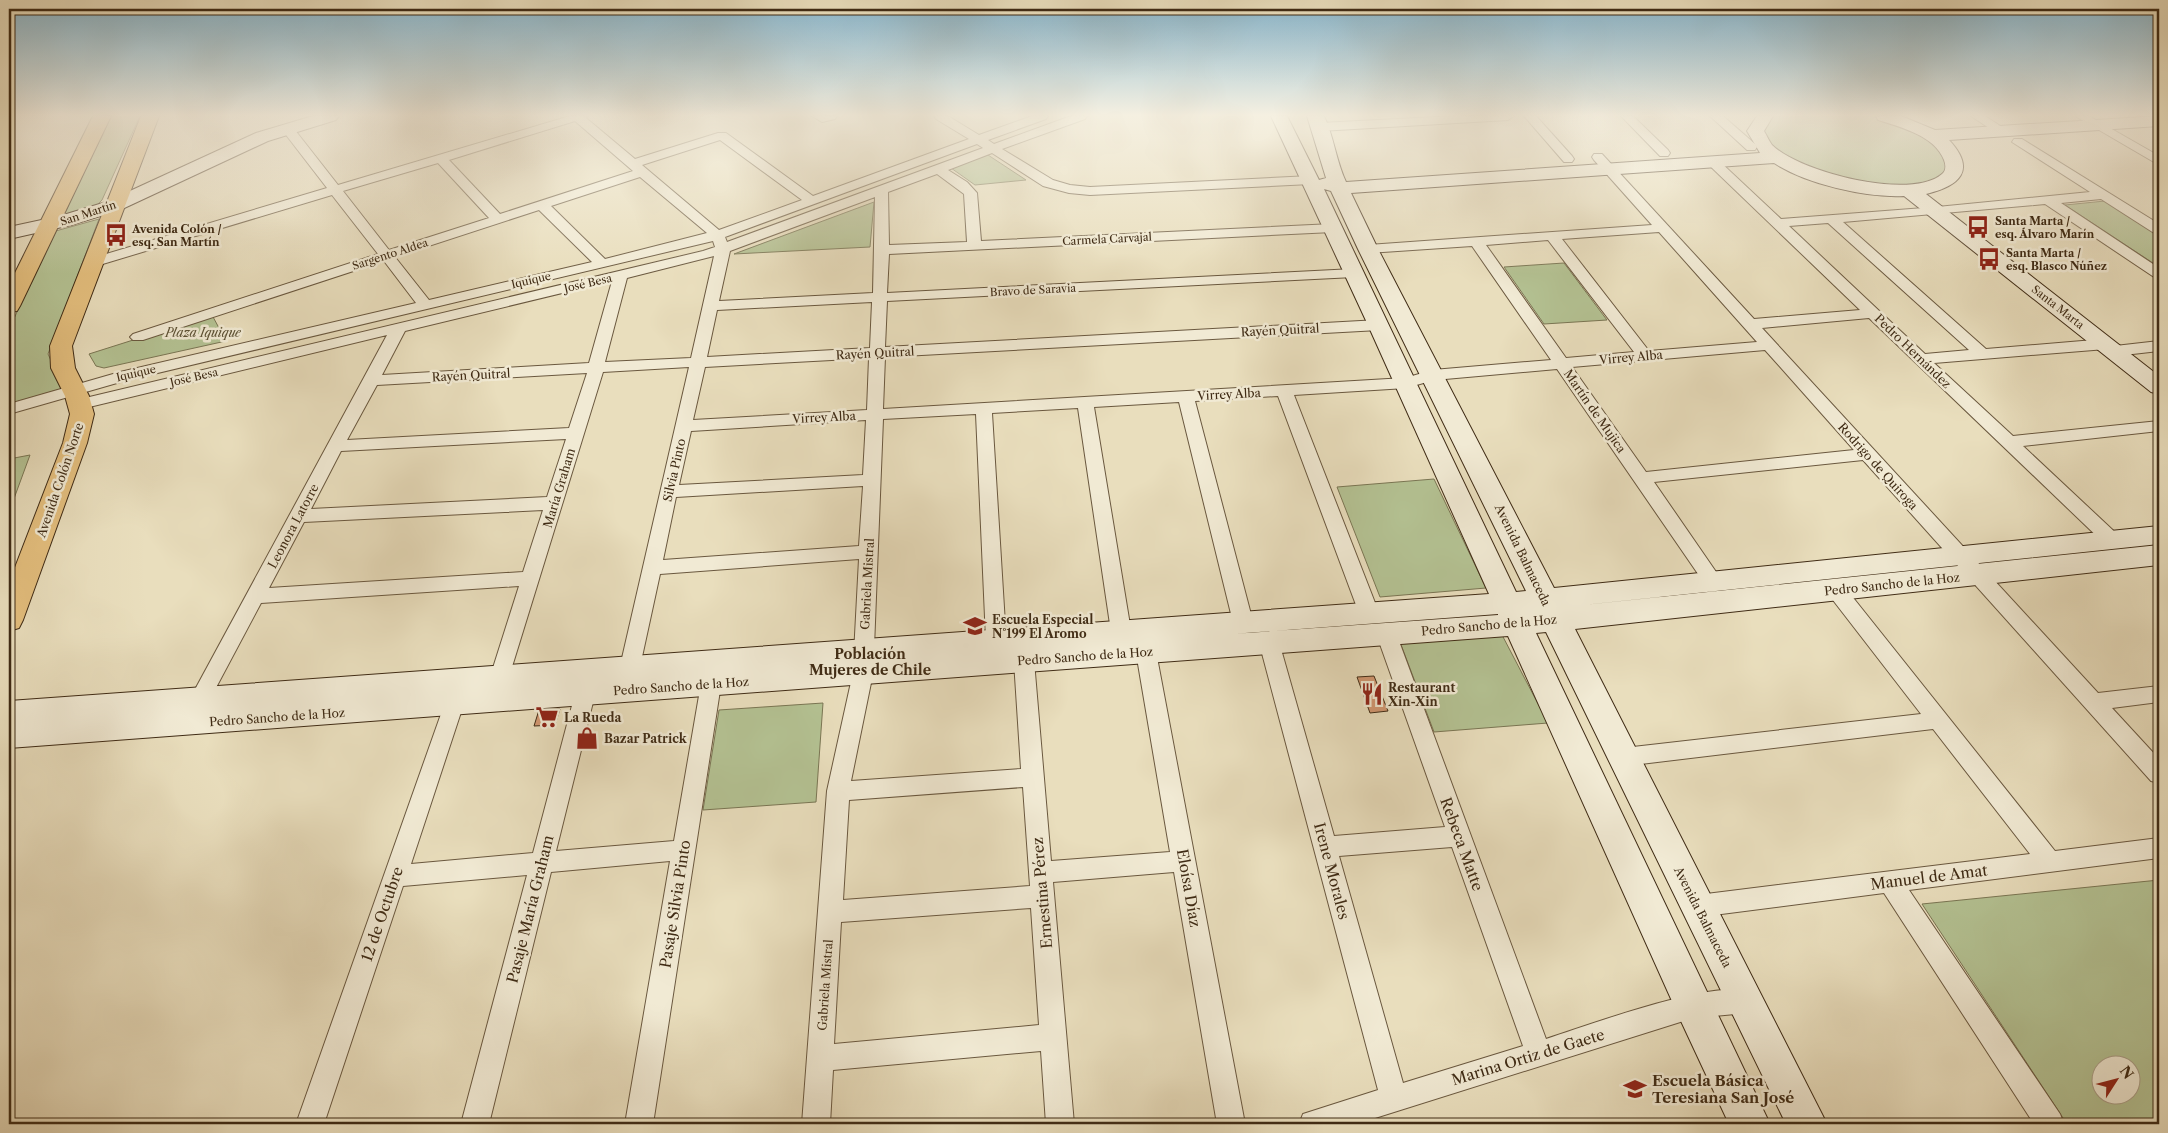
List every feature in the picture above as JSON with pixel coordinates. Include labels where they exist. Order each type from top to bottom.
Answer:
[{"type":"main road","points":[[9,306],[76,169]]},
{"type":"main road","name":"Avenida Colón Norte","points":[[9,620],[75,443],[82,414],[77,397],[63,368],[61,346],[128,169]]},
{"type":"street","name":"San Martín","points":[[9,233],[47,226],[113,206],[192,169]]},
{"type":"street","points":[[319,169],[425,305]]},
{"type":"street","points":[[91,263],[404,169]]},
{"type":"street","points":[[450,169],[497,219]]},
{"type":"street","name":"Sargento Aldea","points":[[138,337],[542,205],[635,169]]},
{"type":"street","points":[[638,169],[720,242]]},
{"type":"street","name":"Sargento Aldea","points":[[768,169],[812,201]]},
{"type":"street","name":"Iquique","points":[[9,409],[77,397],[425,305],[602,264],[720,242],[812,201],[898,169]]},
{"type":"street","points":[[938,169],[962,185],[970,193],[974,246]]},
{"type":"street","name":"José Besa","points":[[77,397],[399,328],[621,275],[882,190],[938,169]]},
{"type":"street","points":[[1025,169],[1048,183],[1073,190],[1311,180],[1337,181],[1516,169]]},
{"type":"street","points":[[1305,169],[1513,613],[1693,1006],[1750,1124]]},
{"type":"street","name":"Avenida Balmaceda","points":[[1331,169],[1368,249],[1434,374],[1807,1124]]},
{"type":"street","points":[[1337,181],[1464,169]]},
{"type":"street","name":"Rodrigo de Quiroga","points":[[1608,169],[1752,324],[1780,358],[2159,774]]},
{"type":"street","name":"Pedro Hernández","points":[[1720,169],[2112,540]]},
{"type":"street","points":[[1799,169],[1846,185],[1879,190],[1909,190],[1936,185],[1952,175],[1955,169]]},
{"type":"street","points":[[2061,169],[2159,230]]},
{"type":"street","name":"Gabriela Mistral","points":[[816,1124],[838,791],[863,661],[882,250],[882,190]]},
{"type":"street","name":"Santa Marta","points":[[1909,190],[2159,387]]},
{"type":"street","points":[[1778,222],[1937,211],[2103,195]]},
{"type":"street","points":[[2049,201],[2158,272]]},
{"type":"street","points":[[542,205],[602,264]]},
{"type":"street","points":[[1831,219],[1982,354]]},
{"type":"street","name":"Carmela Carvajal","points":[[882,250],[1333,228]]},
{"type":"street","points":[[1368,249],[1662,228]]},
{"type":"street","points":[[1552,236],[1645,356]]},
{"type":"street","name":"Martín de Mujica","points":[[1476,241],[1714,582]]},
{"type":"street","name":"Silvia Pinto","points":[[627,679],[711,306],[720,242]]},
{"type":"street","name":"Bravo de Saravia","points":[[711,306],[1354,273]]},
{"type":"street","name":"María Graham","points":[[496,689],[596,368],[621,275]]},
{"type":"street","points":[[1752,324],[1873,313]]},
{"type":"street","name":"Rayén Quitral","points":[[372,380],[1379,325]]},
{"type":"street","name":"Leonora Latorre","points":[[193,711],[399,328]]},
{"type":"street","name":"Virrey Alba","points":[[684,426],[1406,383],[1434,374],[1771,345]]},
{"type":"street","points":[[1921,359],[1982,354],[2159,346]]},
{"type":"street","name":"Rebeca Matte","points":[[1284,390],[1459,836],[1539,1054]]},
{"type":"street","points":[[1186,396],[1243,622]]},
{"type":"street","points":[[1085,402],[1121,631]]},
{"type":"street","points":[[984,408],[996,640]]},
{"type":"street","points":[[2008,442],[2159,426]]},
{"type":"street","points":[[336,446],[576,433]]},
{"type":"street","points":[[1641,478],[1868,454]]},
{"type":"street","points":[[669,492],[872,480]]},
{"type":"street","points":[[298,516],[554,503]]},
{"type":"street","name":"Pedro Sancho de la Hoz","points":[[9,713],[193,711],[454,703],[496,689],[585,694],[627,679],[711,684],[996,640],[1243,622],[1377,623],[1836,590],[2112,540],[2159,535]]},
{"type":"street","points":[[652,568],[868,552]]},
{"type":"street","name":"Pedro Sancho de la Hoz","points":[[1550,610],[1714,582],[1969,565],[2159,555]]},
{"type":"street","points":[[255,596],[530,578]]},
{"type":"street","points":[[1836,590],[2050,862]]},
{"type":"street","name":"Pedro Sancho de la Hoz","points":[[9,735],[193,711],[863,661],[1024,661],[1269,642],[1377,623]]},
{"type":"street","name":"Irene Morales","points":[[1269,642],[1394,1099]]},
{"type":"street","name":"Eloísa Díaz","points":[[1146,652],[1231,1124]]},
{"type":"street","name":"Ernestina Pérez","points":[[1024,661],[1060,1124]]},
{"type":"street","name":"Pasaje Silvia Pinto","points":[[639,1124],[711,684]]},
{"type":"street","name":"Pasaje María Graham","points":[[475,1124],[585,694]]},
{"type":"street","points":[[2094,702],[2159,694]]},
{"type":"street","name":"12 de Octubre","points":[[310,1124],[454,703]]},
{"type":"street","points":[[1624,757],[1938,720]]},
{"type":"street","points":[[838,791],[1032,776]]},
{"type":"street","points":[[1326,847],[1459,836]]},
{"type":"street","name":"Manuel de Amat","points":[[1698,906],[2159,848]]},
{"type":"street","points":[[395,876],[684,850]]},
{"type":"street","points":[[1040,872],[1184,861]]},
{"type":"street","points":[[1890,882],[2050,1124]]},
{"type":"street","points":[[830,912],[1042,896]]},
{"type":"street","name":"Marina Ortiz de Gaete","points":[[1313,1124],[1693,1006],[1746,1001]]},
{"type":"street","points":[[821,1058],[1053,1037]]},
{"type":"green space","points":[[83,169],[116,169],[102,200],[95,207],[67,215],[61,212]]},
{"type":"green space","points":[[952,169],[1009,169],[1026,180],[975,185]]},
{"type":"green space","points":[[1814,169],[1947,169],[1942,177],[1911,187],[1844,182]]},
{"type":"green space","points":[[2105,201],[2159,235],[2159,265],[2156,265],[2065,205]]},
{"type":"green space","points":[[874,202],[870,247],[734,254]]},
{"type":"green space","points":[[99,219],[48,354],[64,388],[9,404],[9,330],[52,232]]},
{"type":"green space","points":[[1564,263],[1607,320],[1544,324],[1504,267]]},
{"type":"green space","name":"Plaza Iquique","points":[[212,315],[226,341],[104,368],[96,366],[89,354]]},
{"type":"green space","points":[[30,455],[12,504],[9,505],[9,459]]},
{"type":"green space","points":[[1434,479],[1486,588],[1380,597],[1337,487]]},
{"type":"green space","points":[[1501,633],[1548,723],[1434,732],[1400,642]]},
{"type":"green space","points":[[823,703],[816,802],[703,810],[719,710]]},
{"type":"green space","points":[[2159,880],[2159,1124],[2067,1124],[1922,904]]},
{"type":"building","name":"Restaurant Xin-Xin","points":[[1374,676],[1388,711],[1370,713],[1357,677]]},
{"type":"building","name":"La Rueda","points":[[560,709],[555,725],[534,726],[539,710]]},
{"type":"place","name":"Santa Marta / esq. Álvaro Marín","points":[[1978,227]]},
{"type":"place","name":"Avenida Colón / esq. San Martín","points":[[116,235]]},
{"type":"place","name":"Santa Marta / esq. Blasco Núñez","points":[[1989,259]]},
{"type":"place","name":"Escuela Especial N°199 El Aromo","points":[[975,626]]},
{"type":"place","name":"Restaurant Xin-Xin","points":[[1372,694]]},
{"type":"place","name":"La Rueda","points":[[547,717]]},
{"type":"place","name":"Bazar Patrick","points":[[587,738]]},
{"type":"place","name":"Escuela Básica Teresiana San José","points":[[1635,1089]]},
{"type":"district","name":"Población Mujeres de Chile","points":[[870,662]]}]
